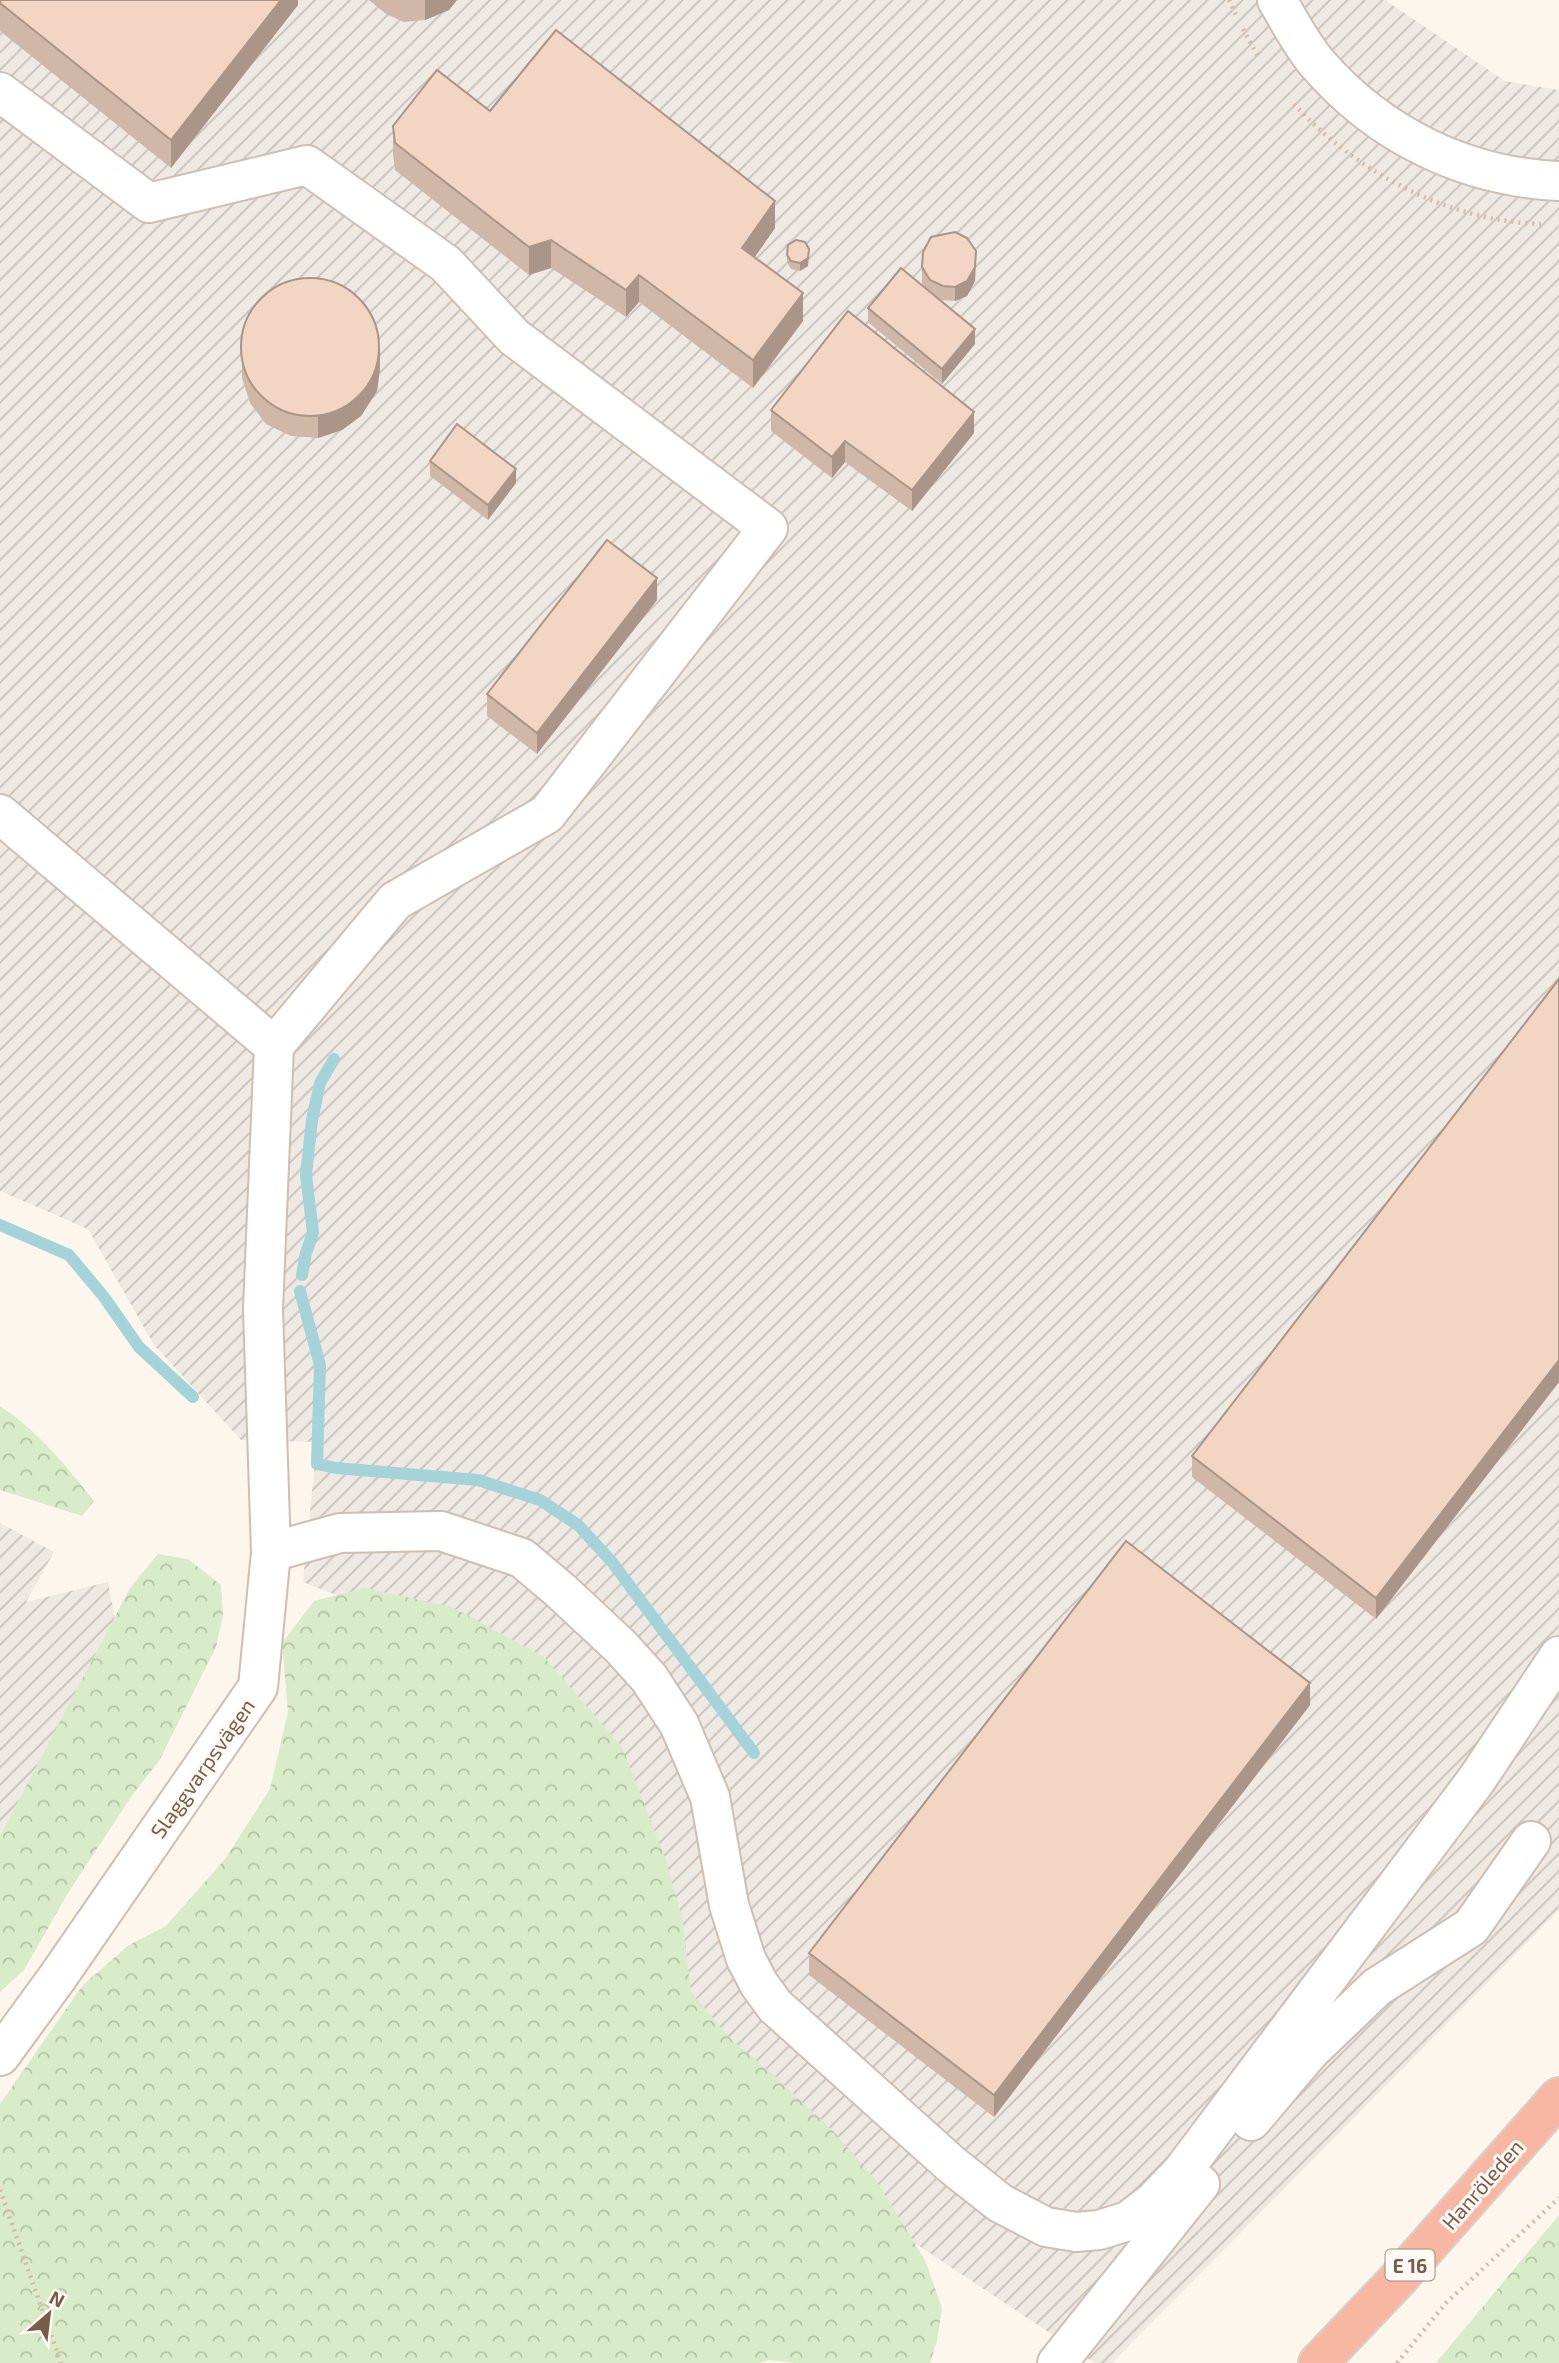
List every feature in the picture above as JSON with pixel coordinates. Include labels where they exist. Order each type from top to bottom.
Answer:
[{"type":"highway","name":"Hanröleden","points":[[1318,2363],[1399,2278],[1559,2097]]},
{"type":"street","points":[[1278,0],[1295,32],[1343,91],[1411,141],[1482,171],[1559,181]]},
{"type":"street","points":[[0,92],[149,203],[307,165],[446,264],[514,337],[768,528],[547,814],[395,901],[274,1046],[0,814]]},
{"type":"street","name":"Slaggvarpsvägen","points":[[0,2056],[258,1687],[271,1552],[263,1309],[274,1046]]},
{"type":"street","points":[[271,1552],[340,1533],[441,1531],[522,1558],[561,1591],[621,1647],[649,1678],[679,1724],[710,1797],[729,1905],[746,1959],[775,2006],[952,2165],[1000,2203],[1046,2227],[1076,2232],[1099,2230],[1128,2221],[1154,2201],[1297,2044],[1377,1987],[1471,1927],[1531,1840]]},
{"type":"street","points":[[1057,2363],[1270,2098],[1297,2044],[1559,1656]]},
{"type":"path","points":[[0,2190],[61,2363]]},
{"type":"path","points":[[1397,2363],[1446,2303],[1559,2198]]},
{"type":"shaded area","points":[[0,0],[1385,0],[1505,81],[1559,90],[1559,1910],[1112,2363],[1095,2363],[901,2234],[700,2022],[630,1786],[515,1665],[303,1582],[317,1442],[241,1440],[154,1345],[88,1229],[0,1191]]},
{"type":"shaded area","points":[[0,1523],[54,1552],[26,1602],[108,1582],[115,1619],[0,1836]]},
{"type":"green space","points":[[0,1406],[39,1438],[94,1501],[82,1516],[0,1490]]},
{"type":"green space","points":[[158,1554],[188,1559],[221,1585],[223,1616],[216,1647],[159,1761],[133,1794],[68,1893],[24,1970],[0,1992],[0,1836],[130,1588]]},
{"type":"green space","points":[[365,1588],[452,1607],[544,1657],[622,1747],[666,1860],[683,1922],[691,1992],[731,2039],[833,2131],[876,2180],[925,2260],[942,2308],[937,2341],[930,2363],[795,2363],[768,2360],[760,2363],[0,2363],[0,2104],[82,1986],[129,1945],[166,1926],[225,1859],[270,1789],[288,1712],[282,1643],[314,1601]]},
{"type":"green space","points":[[1559,2215],[1559,2363],[1436,2363]]},
{"type":"building","points":[[0,0],[281,0],[171,140],[0,3]]},
{"type":"building","points":[[556,30],[775,201],[742,248],[803,293],[753,360],[639,275],[626,290],[551,240],[529,247],[395,143],[393,126],[437,70],[490,111]]},
{"type":"building","points":[[955,232],[967,238],[976,251],[975,267],[967,281],[955,287],[943,286],[930,280],[922,267],[923,252],[931,237]]},
{"type":"building","points":[[796,240],[805,242],[809,249],[808,258],[800,263],[791,261],[787,255],[788,245]]},
{"type":"building","points":[[901,268],[975,329],[942,369],[868,308]]},
{"type":"building","points":[[310,278],[336,283],[359,298],[374,321],[379,347],[374,373],[359,396],[336,411],[310,416],[284,411],[261,396],[246,373],[241,347],[246,321],[261,298],[284,283]]},
{"type":"building","points":[[848,311],[974,412],[912,490],[845,441],[832,457],[771,410]]},
{"type":"building","points":[[457,424],[516,469],[488,505],[430,461]]},
{"type":"building","points":[[607,540],[657,578],[537,733],[487,694]]},
{"type":"building","points":[[1559,979],[1559,1360],[1376,1598],[1192,1456]]},
{"type":"building","points":[[1126,1541],[1310,1683],[994,2095],[809,1953]]},
{"type":"waterway","points":[[302,1275],[313,1233],[306,1175],[312,1120],[320,1083],[334,1059]]},
{"type":"waterway","points":[[0,1225],[69,1255],[104,1297],[139,1347],[193,1397]]},
{"type":"waterway","points":[[300,1291],[320,1365],[317,1464],[336,1468],[478,1480],[540,1500],[578,1525],[612,1562],[754,1753]]}]
